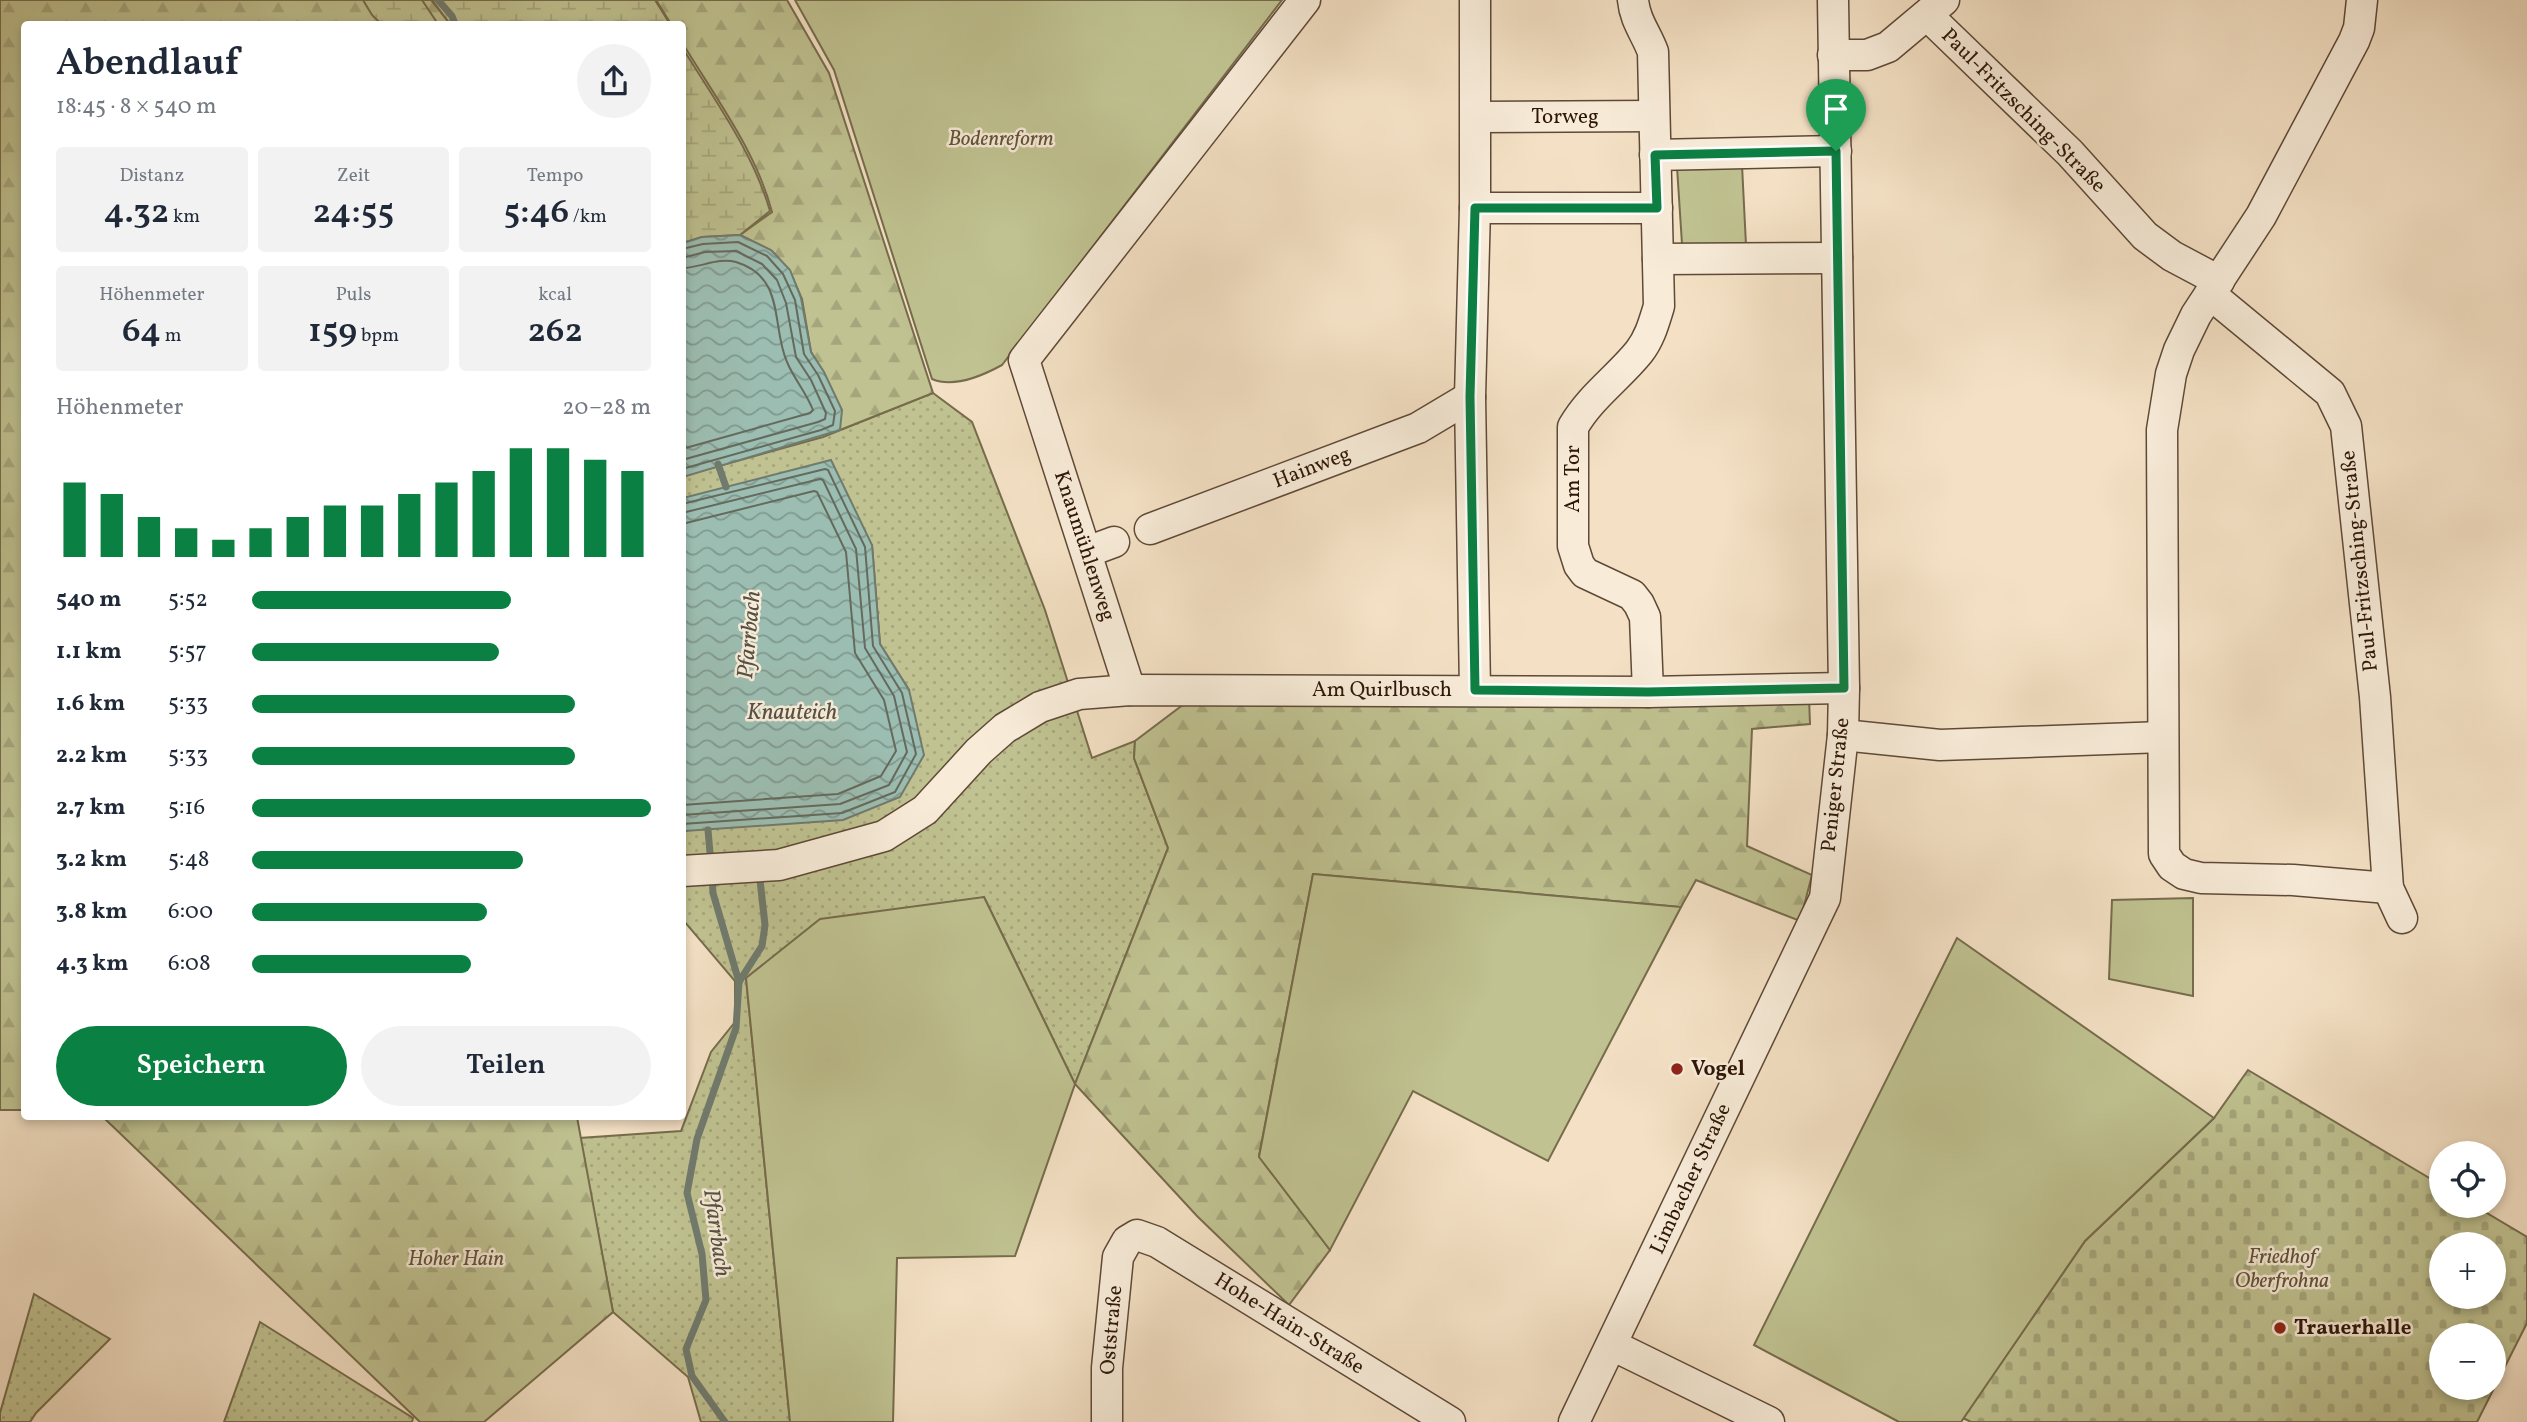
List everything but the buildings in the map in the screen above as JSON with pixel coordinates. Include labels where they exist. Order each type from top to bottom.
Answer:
[{"type":"street","name":"Knaumühlenweg","points":[[1130,690],[1101,547],[1024,360],[1305,0]]},
{"type":"street","points":[[1475,0],[1475,208],[1470,397],[1475,690]]},
{"type":"street","name":"Am Tor","points":[[1633,0],[1639,27],[1653,52],[1659,306],[1651,332],[1640,350],[1582,411],[1573,427],[1573,546],[1579,565],[1585,573],[1632,596],[1639,604],[1645,617],[1648,692]]},
{"type":"street","name":"Peniger Straße","points":[[1825,898],[1843,735],[1844,688],[1833,0]]},
{"type":"street","points":[[2362,0],[2359,28],[2354,41],[2261,216],[2196,315],[2179,350],[2169,384],[2162,430],[2164,854],[2172,866],[2184,874],[2201,878],[2293,880],[2388,888]]},
{"type":"street","points":[[1833,55],[1856,56],[1876,52],[1899,39],[1935,8]]},
{"type":"street","name":"Paul-Fritzsching-Straße","points":[[1935,8],[2146,236],[2215,288],[2330,393],[2346,426],[2375,697],[2388,888],[2402,918]]},
{"type":"street","name":"Torweg","points":[[1476,117],[1654,117]]},
{"type":"street","points":[[1655,155],[1836,151]]},
{"type":"street","points":[[1475,208],[1657,208]]},
{"type":"street","points":[[1658,259],[1837,258]]},
{"type":"street","name":"Hainweg","points":[[1150,529],[1419,428],[1470,397]]},
{"type":"street","name":"Am Quirlbusch","points":[[1130,690],[1648,692],[1844,688]]},
{"type":"street","points":[[686,871],[779,864],[884,836],[925,810],[979,751],[1005,728],[1040,707],[1079,694],[1130,690]]},
{"type":"street","points":[[1843,735],[1940,745],[2163,737]]},
{"type":"street","name":"Limbacher Straße","points":[[1574,1422],[1825,898]]},
{"type":"street","name":"Hohe-Hain-Straße","points":[[1127,1241],[1137,1235],[1157,1241],[1450,1422]]},
{"type":"street","name":"Oststraße","points":[[1107,1422],[1107,1368],[1113,1301],[1118,1257],[1127,1241]]},
{"type":"street","points":[[1612,1345],[1769,1422]]},
{"type":"green space","points":[[0,0],[431,0],[448,21],[21,21],[21,1110],[0,1110]]},
{"type":"green space","points":[[363,0],[422,0],[436,21],[378,21]]},
{"type":"green space","points":[[432,0],[655,0],[668,21],[448,21]]},
{"type":"green space","points":[[656,0],[787,0],[829,73],[933,393],[840,430],[824,373],[811,352],[802,299],[790,271],[772,251],[740,235],[772,212],[756,167],[734,125],[686,49],[686,21],[669,21]]},
{"type":"green space","name":"Bodenreform","points":[[795,0],[1282,0],[1002,365],[977,377],[949,382],[932,379],[834,70]]},
{"type":"green space","points":[[686,53],[743,147],[763,189],[770,211],[740,235],[702,237],[686,242]]},
{"type":"green space","points":[[1742,165],[1746,245],[1682,244],[1677,167]]},
{"type":"green space","points":[[933,393],[972,422],[1045,610],[1092,758],[1135,741],[1134,758],[1168,848],[1075,1084],[984,897],[746,978],[790,1422],[701,1422],[688,1377],[613,1312],[580,1138],[681,1131],[711,1052],[735,1022],[735,981],[686,924],[686,831],[909,690],[880,644],[872,545],[686,499],[686,475],[823,437]]},
{"type":"green space","points":[[1809,698],[1810,724],[1752,729],[1747,846],[1812,875],[1800,921],[1696,880],[1681,907],[1313,874],[1259,1156],[1330,1250],[1289,1305],[1197,1216],[1075,1084],[1168,848],[1134,758],[1135,741],[1188,701]]},
{"type":"green space","points":[[1313,874],[1681,907],[1548,1161],[1413,1091],[1330,1250],[1259,1157]]},
{"type":"green space","points":[[984,897],[1075,1084],[1015,1256],[897,1258],[893,1422],[790,1422],[746,978],[820,919]]},
{"type":"green space","points":[[2193,898],[2193,996],[2109,979],[2112,900]]},
{"type":"green space","points":[[1957,938],[2214,1118],[2085,1241],[1961,1422],[1899,1422],[1754,1345]]},
{"type":"green space","name":"Friedhof Oberfrohna","points":[[2248,1070],[2429,1178],[2429,1218],[2495,1218],[2527,1237],[2527,1323],[2506,1365],[2506,1323],[2429,1323],[2429,1400],[2488,1400],[2477,1422],[1971,1422],[1963,1418],[2085,1241],[2214,1118]]},
{"type":"green space","name":"Hoher Hain","points":[[106,1120],[578,1120],[613,1312],[484,1422],[420,1422]]},
{"type":"green space","points":[[34,1294],[110,1339],[30,1422],[0,1422],[0,1413]]},
{"type":"green space","points":[[260,1322],[413,1418],[412,1422],[224,1422]]},
{"type":"water","points":[[740,235],[771,250],[790,270],[801,298],[811,352],[842,410],[840,430],[686,476],[686,242],[702,237]]},
{"type":"water","name":"Knauteich","points":[[831,460],[872,545],[880,644],[909,690],[924,755],[900,797],[843,820],[686,831],[686,497]]},
{"type":"waterway","name":"Pfarrbach","points":[[438,0],[454,21]]},
{"type":"waterway","name":"Pfarrbach","points":[[718,464],[726,487]]},
{"type":"waterway","points":[[708,830],[711,864]]},
{"type":"waterway","points":[[712,876],[713,893],[739,982]]},
{"type":"waterway","name":"Pfarrbach","points":[[725,1422],[692,1376],[686,1349],[706,1300],[702,1254],[687,1193],[697,1139],[736,1028],[739,982],[762,946],[765,925],[760,880]]},
{"type":"place","name":"Vogel","points":[[1677,1069]]},
{"type":"place","name":"Trauerhalle","points":[[2280,1328]]},
{"type":"route","points":[[1836,151],[1844,688],[1648,692],[1475,690],[1470,397],[1475,208],[1657,208],[1655,155],[1836,151]]}]
